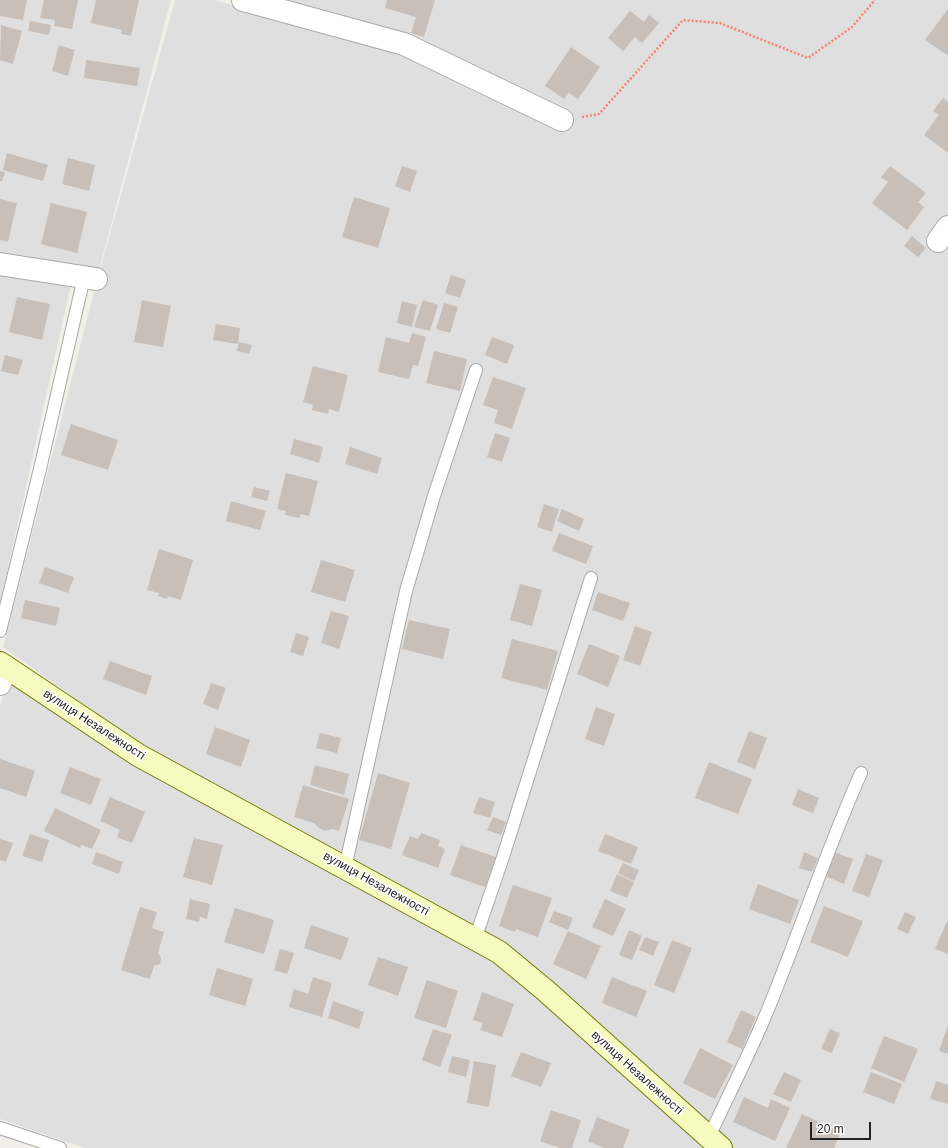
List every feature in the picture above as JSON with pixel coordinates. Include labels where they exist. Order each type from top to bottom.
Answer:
[{"type":"street","points":[[243,0],[404,44],[562,120]]},
{"type":"street","points":[[0,264],[90,278]]},
{"type":"street","name":"вулиця Незалежності","points":[[2,671],[138,754],[499,952],[546,990],[715,1143]]},
{"type":"lane","points":[[0,631],[40,469],[90,278]]},
{"type":"lane","points":[[345,868],[406,591],[434,496],[476,370]]},
{"type":"lane","points":[[475,939],[503,856],[591,578]]},
{"type":"lane","points":[[715,1143],[806,915],[842,816],[861,773]]},
{"type":"lane","points":[[0,1128],[60,1148]]},
{"type":"path","points":[[562,120],[599,114],[683,20],[720,23],[808,58],[852,27],[875,0]]},
{"type":"shaded area","points":[[0,0],[171,0],[99,270],[0,256]]},
{"type":"shaded area","points":[[175,0],[214,0],[392,47],[569,134],[428,47],[268,0],[948,0],[948,1148],[723,1148],[542,977],[138,743],[3,647],[95,288]]},
{"type":"shaded area","points":[[0,273],[71,284],[0,604]]},
{"type":"shaded area","points":[[9,678],[276,838],[512,972],[703,1148],[85,1148],[0,1119],[0,705]]},
{"type":"building","points":[[0,0],[27,0],[23,20],[0,16]]},
{"type":"building","points":[[44,0],[78,0],[72,29],[54,26],[55,20],[40,18]]},
{"type":"building","points":[[96,0],[139,0],[131,36],[121,34],[122,30],[91,23]]},
{"type":"building","points":[[387,0],[435,0],[424,37],[411,33],[416,17],[385,8]]},
{"type":"building","points":[[948,9],[948,54],[947,55],[925,40]]},
{"type":"building","points":[[630,11],[644,22],[649,15],[659,23],[642,43],[635,37],[623,51],[608,38]]},
{"type":"building","points":[[30,21],[51,25],[49,35],[28,31]]},
{"type":"building","points":[[1,25],[22,31],[13,64],[0,60]]},
{"type":"building","points":[[59,45],[75,50],[68,76],[52,71]]},
{"type":"building","points":[[571,47],[600,67],[578,99],[569,93],[564,99],[545,86]]},
{"type":"building","points":[[86,60],[140,68],[137,86],[84,78]]},
{"type":"building","points":[[943,98],[948,102],[948,153],[924,135],[939,115],[933,111]]},
{"type":"building","points":[[7,153],[48,165],[43,181],[3,170]]},
{"type":"building","points":[[68,158],[95,165],[89,191],[62,184]]},
{"type":"building","points":[[402,166],[417,171],[410,192],[395,186]]},
{"type":"building","points":[[890,166],[926,193],[918,202],[924,207],[907,230],[872,203],[888,182],[881,177]]},
{"type":"building","points":[[0,171],[5,172],[2,181],[0,181]]},
{"type":"building","points":[[354,197],[390,208],[378,248],[342,237]]},
{"type":"building","points":[[0,199],[17,203],[8,242],[0,240]]},
{"type":"building","points":[[51,203],[87,212],[77,253],[41,244]]},
{"type":"building","points":[[912,236],[926,248],[918,257],[904,246]]},
{"type":"building","points":[[451,275],[466,280],[460,298],[445,293]]},
{"type":"building","points":[[17,297],[50,304],[42,340],[9,332]]},
{"type":"building","points":[[142,300],[171,306],[163,347],[134,342]]},
{"type":"building","points":[[423,300],[438,305],[430,331],[414,327]]},
{"type":"building","points":[[402,301],[417,305],[412,327],[397,323]]},
{"type":"building","points":[[444,303],[458,307],[450,333],[436,329]]},
{"type":"building","points":[[216,324],[240,328],[238,344],[213,340]]},
{"type":"building","points":[[412,333],[426,337],[418,366],[413,365],[409,379],[378,372],[386,337],[409,343]]},
{"type":"building","points":[[492,337],[514,345],[507,364],[485,355]]},
{"type":"building","points":[[239,342],[252,345],[249,354],[237,351]]},
{"type":"building","points":[[434,351],[467,359],[460,391],[426,383]]},
{"type":"building","points":[[5,355],[23,360],[18,375],[1,371]]},
{"type":"building","points":[[313,366],[348,375],[339,412],[329,409],[328,414],[312,410],[313,405],[303,402]]},
{"type":"building","points":[[493,377],[526,388],[512,429],[494,423],[498,410],[483,405]]},
{"type":"building","points":[[71,424],[118,440],[108,470],[61,455]]},
{"type":"building","points":[[495,433],[510,438],[502,462],[487,457]]},
{"type":"building","points":[[294,439],[323,447],[319,463],[290,454]]},
{"type":"building","points":[[350,447],[382,458],[377,474],[345,464]]},
{"type":"building","points":[[286,473],[318,481],[309,516],[301,514],[299,518],[285,515],[286,511],[277,509]]},
{"type":"building","points":[[254,487],[270,491],[267,501],[251,497]]},
{"type":"building","points":[[231,501],[266,511],[260,530],[226,521]]},
{"type":"building","points":[[544,504],[559,509],[552,532],[537,527]]},
{"type":"building","points":[[562,509],[584,519],[579,531],[557,521]]},
{"type":"building","points":[[559,533],[593,546],[586,564],[552,551]]},
{"type":"building","points":[[159,549],[193,560],[181,600],[168,596],[167,599],[158,596],[159,593],[147,590]]},
{"type":"building","points":[[321,560],[355,570],[345,602],[311,592]]},
{"type":"building","points":[[45,567],[74,577],[68,593],[39,583]]},
{"type":"building","points":[[520,584],[542,590],[532,626],[510,620]]},
{"type":"building","points":[[598,592],[630,603],[623,621],[592,610]]},
{"type":"building","points":[[25,600],[60,608],[56,626],[21,618]]},
{"type":"building","points":[[331,611],[349,616],[339,649],[321,643]]},
{"type":"building","points":[[409,620],[450,629],[443,659],[402,649]]},
{"type":"building","points":[[635,626],[652,632],[640,666],[623,660]]},
{"type":"building","points":[[296,633],[309,637],[303,656],[290,652]]},
{"type":"building","points":[[512,639],[558,651],[547,690],[501,678]]},
{"type":"building","points":[[589,644],[620,656],[608,687],[577,674]]},
{"type":"building","points":[[110,661],[152,676],[146,695],[103,679]]},
{"type":"building","points":[[211,683],[226,688],[218,710],[203,704]]},
{"type":"building","points":[[596,707],[615,714],[604,746],[585,739]]},
{"type":"building","points":[[215,727],[250,740],[241,767],[206,754]]},
{"type":"building","points":[[749,731],[767,738],[755,769],[737,762]]},
{"type":"building","points":[[320,733],[341,738],[337,753],[316,748]]},
{"type":"building","points":[[0,759],[35,771],[26,797],[0,788]]},
{"type":"building","points":[[709,762],[752,779],[738,814],[695,798]]},
{"type":"building","points":[[315,765],[349,774],[344,795],[310,785]]},
{"type":"building","points":[[70,767],[101,779],[91,805],[60,793]]},
{"type":"building","points":[[378,773],[410,783],[391,849],[359,840]]},
{"type":"building","points":[[303,785],[349,799],[339,831],[333,829],[325,831],[314,823],[294,817]]},
{"type":"building","points":[[798,789],[819,798],[813,813],[792,805]]},
{"type":"building","points":[[110,797],[145,812],[132,843],[117,837],[120,830],[100,821]]},
{"type":"building","points":[[479,797],[495,802],[490,818],[473,813]]},
{"type":"building","points":[[55,808],[101,830],[92,849],[82,845],[80,848],[44,831]]},
{"type":"building","points":[[493,817],[506,822],[501,835],[487,830]]},
{"type":"building","points":[[421,833],[440,840],[438,846],[445,849],[438,868],[402,855],[410,836],[418,839]]},
{"type":"building","points":[[30,834],[49,840],[42,862],[22,856]]},
{"type":"building","points":[[605,834],[638,847],[631,864],[598,851]]},
{"type":"building","points":[[194,838],[223,845],[212,885],[183,877]]},
{"type":"building","points":[[0,839],[13,843],[6,862],[0,860]]},
{"type":"building","points":[[461,845],[496,857],[485,887],[450,875]]},
{"type":"building","points":[[96,852],[123,862],[119,874],[92,864]]},
{"type":"building","points":[[804,852],[818,858],[812,872],[799,868]]},
{"type":"building","points":[[834,852],[853,859],[844,884],[825,876]]},
{"type":"building","points":[[866,854],[883,860],[869,897],[852,891]]},
{"type":"building","points":[[623,863],[639,870],[634,881],[618,873]]},
{"type":"building","points":[[617,874],[634,882],[627,898],[610,891]]},
{"type":"building","points":[[758,884],[799,900],[790,924],[749,909]]},
{"type":"building","points":[[513,885],[552,898],[538,937],[516,929],[515,932],[499,926]]},
{"type":"building","points":[[190,899],[210,904],[207,919],[200,917],[199,922],[186,919]]},
{"type":"building","points":[[605,899],[626,909],[613,936],[592,927]]},
{"type":"building","points":[[824,906],[863,921],[848,957],[810,942]]},
{"type":"building","points":[[140,907],[157,912],[152,928],[164,932],[158,953],[161,958],[160,964],[154,966],[150,979],[121,970]]},
{"type":"building","points":[[235,908],[274,920],[264,954],[224,942]]},
{"type":"building","points":[[554,911],[573,918],[568,930],[549,922]]},
{"type":"building","points":[[905,912],[916,917],[908,934],[897,929]]},
{"type":"building","points":[[948,919],[948,954],[935,949]]},
{"type":"building","points":[[311,925],[349,938],[341,960],[304,948]]},
{"type":"building","points":[[629,930],[642,936],[632,960],[619,955]]},
{"type":"building","points":[[568,931],[601,946],[586,979],[553,964]]},
{"type":"building","points":[[645,937],[659,942],[653,956],[639,950]]},
{"type":"building","points":[[672,940],[692,948],[674,993],[654,985]]},
{"type":"building","points":[[280,949],[294,953],[287,974],[274,970]]},
{"type":"building","points":[[378,957],[408,967],[398,996],[368,985]]},
{"type":"building","points":[[217,968],[253,979],[245,1006],[209,995]]},
{"type":"building","points":[[313,977],[332,983],[322,1017],[289,1007],[294,989],[308,994]]},
{"type":"building","points":[[612,977],[647,991],[636,1017],[602,1003]]},
{"type":"building","points":[[427,980],[458,991],[446,1028],[414,1018]]},
{"type":"building","points":[[482,992],[514,1004],[502,1037],[480,1030],[483,1023],[473,1020]]},
{"type":"building","points":[[333,1001],[364,1012],[359,1029],[328,1018]]},
{"type":"building","points":[[741,1010],[756,1017],[742,1049],[727,1042]]},
{"type":"building","points":[[948,1025],[948,1054],[939,1051]]},
{"type":"building","points":[[433,1029],[452,1035],[440,1067],[422,1060]]},
{"type":"building","points":[[830,1029],[840,1033],[832,1053],[821,1049]]},
{"type":"building","points":[[884,1036],[918,1049],[904,1082],[871,1068]]},
{"type":"building","points":[[700,1048],[733,1065],[715,1099],[683,1083]]},
{"type":"building","points":[[521,1052],[551,1063],[541,1087],[511,1076]]},
{"type":"building","points":[[452,1056],[470,1060],[466,1077],[448,1072]]},
{"type":"building","points":[[474,1061],[496,1065],[489,1107],[467,1103]]},
{"type":"building","points":[[784,1072],[801,1080],[791,1102],[773,1094]]},
{"type":"building","points":[[871,1072],[902,1084],[894,1104],[863,1092]]},
{"type":"building","points":[[936,1081],[948,1085],[948,1104],[930,1099]]},
{"type":"building","points":[[744,1097],[768,1108],[771,1099],[790,1108],[775,1141],[733,1122]]},
{"type":"building","points":[[551,1110],[581,1120],[572,1148],[560,1148],[540,1141]]},
{"type":"building","points":[[802,1114],[841,1132],[834,1148],[786,1148]]},
{"type":"building","points":[[597,1117],[630,1130],[623,1148],[604,1148],[588,1141]]}]
